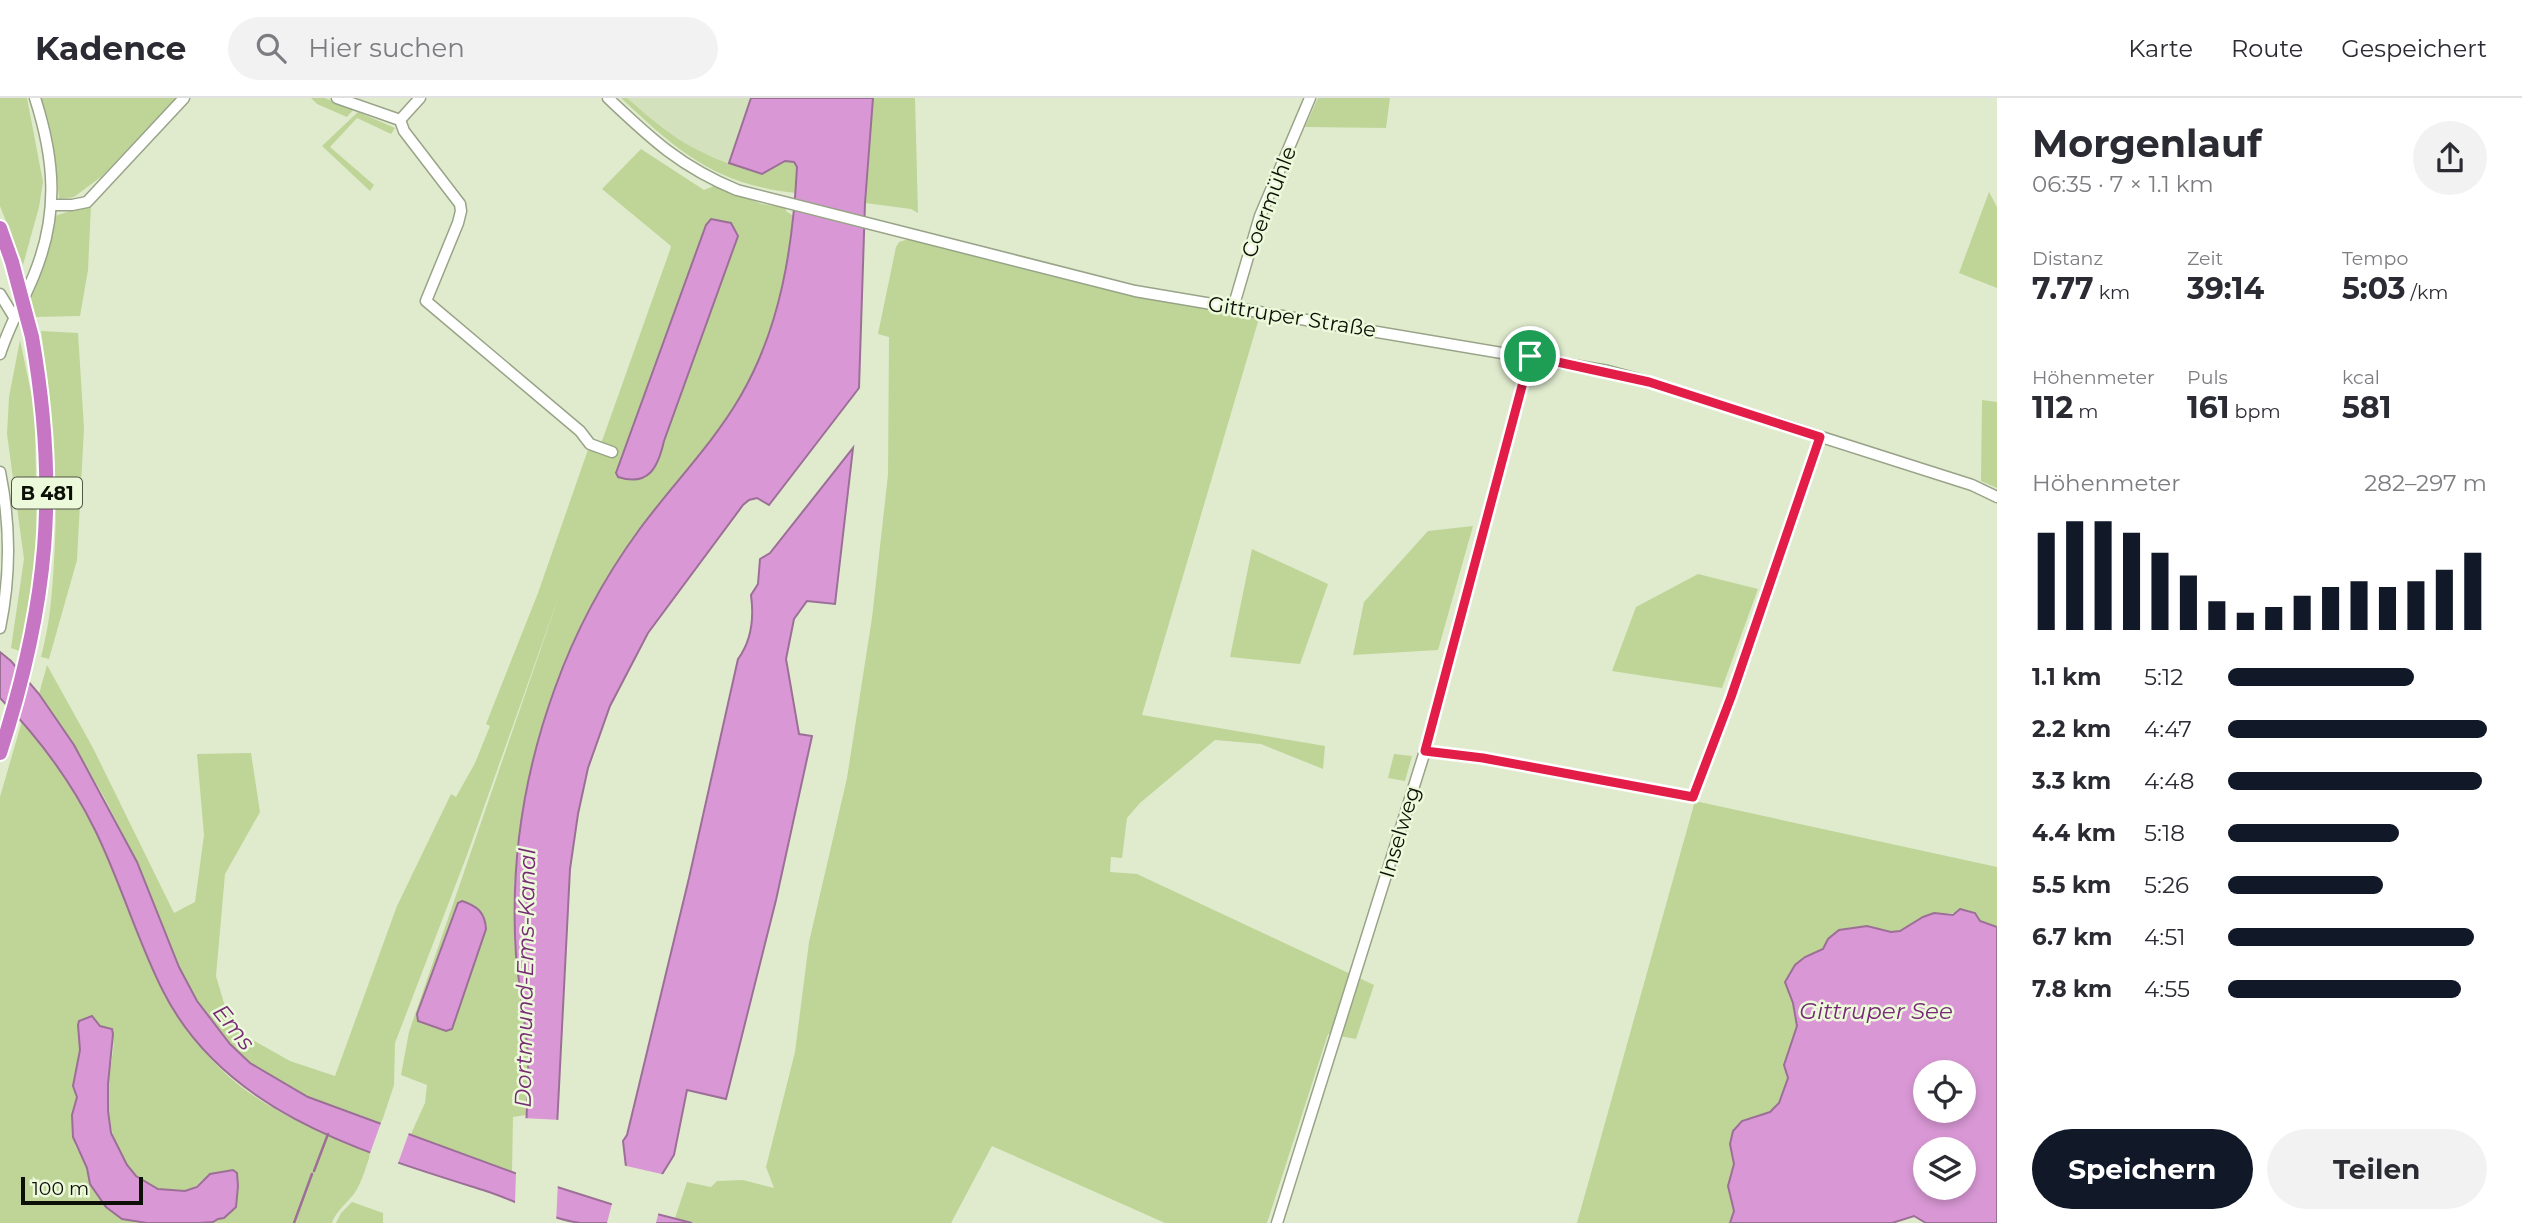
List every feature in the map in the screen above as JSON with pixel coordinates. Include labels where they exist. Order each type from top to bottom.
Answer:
[{"type":"highway","name":"B 481","points":[[0,228],[32,337],[46,437],[47,517],[41,585],[29,649],[0,753]]},
{"type":"street","points":[[0,354],[39,263],[51,205],[49,149],[34,98]]},
{"type":"street","points":[[51,205],[87,202],[184,98]]},
{"type":"street","points":[[337,98],[400,120]]},
{"type":"street","points":[[400,120],[420,98]]},
{"type":"street","name":"Gittruper Straße","points":[[608,98],[652,140],[694,171],[737,190],[1135,291],[1530,356],[1649,382],[1972,485],[1997,497]]},
{"type":"street","name":"Coermühle","points":[[1233,308],[1260,216],[1310,98]]},
{"type":"street","points":[[400,120],[404,131],[460,204],[461,211],[426,302],[579,431],[590,444],[612,452]]},
{"type":"street","points":[[0,294],[14,317]]},
{"type":"street","name":"Inselweg","points":[[1277,1223],[1425,751],[1530,356]]},
{"type":"street","points":[[1425,751],[1483,758],[1693,797],[1731,697],[1820,437]]},
{"type":"street","points":[[0,472],[10,558],[0,628]]},
{"type":"shaded area","points":[[627,98],[751,99],[729,163],[683,142],[660,127]]},
{"type":"green space","points":[[0,98],[27,98],[43,182],[23,265],[0,206]]},
{"type":"green space","points":[[41,98],[176,98],[102,176],[74,197],[59,199],[52,135]]},
{"type":"green space","points":[[311,98],[325,98],[353,110],[347,117],[317,104]]},
{"type":"green space","points":[[621,98],[627,98],[683,142],[725,162],[762,174],[785,161],[794,162],[797,167],[796,193],[768,189],[720,173],[680,149]]},
{"type":"green space","points":[[873,98],[915,98],[918,213],[911,209],[865,203]]},
{"type":"green space","points":[[1318,98],[1390,98],[1386,128],[1305,127]]},
{"type":"green space","points":[[358,112],[395,128],[391,134],[357,118],[330,147],[374,185],[370,191],[322,146]]},
{"type":"green space","points":[[641,149],[704,190],[714,186],[762,204],[786,208],[786,211],[795,217],[781,293],[756,366],[745,389],[722,426],[640,528],[610,573],[569,652],[545,716],[528,783],[517,851],[514,920],[528,1068],[526,1115],[513,1117],[512,1173],[411,1134],[425,1103],[427,1085],[401,1075],[409,1032],[561,590],[467,855],[395,1043],[394,1085],[381,1124],[308,1097],[250,1063],[230,1044],[197,1001],[179,967],[137,862],[104,797],[74,745],[39,694],[47,665],[93,748],[174,913],[195,902],[204,835],[197,754],[251,753],[260,812],[225,874],[216,976],[226,1010],[244,1035],[290,1061],[335,1076],[397,906],[451,794],[456,797],[475,763],[490,726],[486,724],[538,593],[590,444],[602,441],[670,250],[671,246],[602,189]]},
{"type":"green space","points":[[1989,192],[1997,207],[1997,288],[1959,273]]},
{"type":"green space","points":[[91,204],[88,270],[80,316],[35,317],[30,295],[48,253],[55,216]]},
{"type":"green space","points":[[909,239],[1132,295],[1260,315],[1142,715],[1325,746],[1323,769],[1261,744],[1215,740],[1140,803],[1127,818],[1122,858],[1111,857],[1110,872],[1137,874],[1374,985],[1356,1039],[1328,1034],[1267,1223],[1165,1223],[992,1146],[951,1223],[692,1223],[675,1218],[687,1182],[711,1187],[717,1181],[743,1180],[774,1188],[766,1167],[795,1052],[809,942],[847,778],[872,618],[888,475],[889,337],[878,334],[896,247],[899,242]]},
{"type":"green space","points":[[41,331],[78,333],[84,428],[77,560],[49,659],[41,657],[49,621],[52,586],[55,475]]},
{"type":"green space","points":[[20,340],[35,411],[37,560],[25,653],[11,648],[24,559],[7,434],[9,397]]},
{"type":"green space","points":[[1982,400],[1997,402],[1997,488],[1981,481]]},
{"type":"green space","points":[[1473,526],[1438,650],[1353,655],[1364,602],[1428,531]]},
{"type":"green space","points":[[1252,549],[1328,584],[1300,664],[1230,657]]},
{"type":"green space","points":[[1698,574],[1758,589],[1722,688],[1612,671],[1636,607]]},
{"type":"green space","points":[[22,721],[80,802],[96,832],[164,991],[202,1048],[226,1074],[258,1099],[295,1120],[371,1153],[356,1191],[332,1223],[198,1223],[224,1218],[236,1207],[237,1173],[213,1174],[192,1189],[183,1191],[163,1189],[146,1183],[133,1173],[115,1143],[108,1107],[112,1029],[100,1026],[97,1022],[78,1028],[80,1050],[73,1086],[77,1097],[75,1145],[87,1168],[90,1184],[106,1207],[147,1223],[0,1223],[0,797]]},
{"type":"green space","points":[[1394,754],[1412,756],[1405,781],[1388,778]]},
{"type":"green space","points":[[1695,801],[1997,867],[1997,927],[1979,921],[1975,914],[1932,915],[1922,917],[1898,932],[1869,926],[1856,928],[1828,939],[1823,949],[1805,957],[1785,982],[1793,1003],[1797,1026],[1784,1065],[1788,1078],[1779,1103],[1770,1112],[1742,1121],[1730,1144],[1734,1164],[1729,1193],[1734,1211],[1730,1223],[1577,1223]]},
{"type":"green space","points":[[352,1202],[383,1213],[383,1223],[336,1223]]},
{"type":"water","name":"Dortmund-Ems-Kanal","points":[[751,98],[873,98],[865,203],[859,388],[769,505],[757,498],[743,505],[648,633],[610,706],[588,768],[570,869],[554,1186],[617,1206],[626,1167],[623,1141],[627,1135],[689,878],[738,659],[749,636],[752,620],[751,595],[758,584],[760,559],[770,553],[853,448],[835,604],[807,601],[794,619],[786,659],[799,734],[812,736],[776,900],[726,1099],[687,1090],[674,1155],[661,1176],[653,1213],[692,1223],[581,1223],[546,1214],[347,1143],[302,1123],[261,1098],[223,1069],[190,1033],[163,991],[104,850],[75,794],[28,728],[0,698],[0,652],[39,694],[74,745],[137,862],[179,967],[197,1001],[230,1044],[250,1063],[308,1097],[523,1176],[528,1057],[516,955],[515,887],[527,786],[555,688],[591,606],[639,530],[729,415],[766,343],[788,256],[797,167],[794,162],[785,161],[762,174],[729,163]]},
{"type":"water","points":[[711,219],[731,223],[738,236],[659,459],[645,477],[618,477],[616,473],[706,225]]},
{"type":"water","points":[[462,901],[479,910],[486,929],[452,1029],[446,1031],[418,1021],[417,1014],[458,903]]},
{"type":"water","name":"Gittruper See","points":[[1960,909],[1975,913],[1980,921],[1997,927],[1997,1223],[1926,1223],[1914,1216],[1892,1223],[1730,1223],[1734,1211],[1728,1186],[1734,1164],[1730,1144],[1733,1131],[1742,1121],[1770,1112],[1779,1103],[1788,1078],[1784,1065],[1797,1026],[1793,1003],[1785,982],[1795,965],[1823,949],[1828,939],[1839,930],[1867,926],[1891,932],[1900,931],[1934,913],[1953,915]]},
{"type":"water","points":[[92,1016],[100,1026],[112,1029],[108,1111],[111,1133],[127,1165],[136,1176],[158,1189],[185,1191],[197,1187],[210,1174],[233,1170],[237,1173],[236,1207],[224,1218],[198,1223],[147,1223],[122,1219],[106,1207],[90,1184],[87,1168],[73,1137],[72,1115],[77,1097],[73,1086],[80,1050],[78,1025],[79,1021]]},
{"type":"pier","points":[[522,1118],[561,1120],[556,1223],[517,1223],[516,1171],[519,1172]]},
{"type":"pier","points":[[382,1120],[410,1130],[397,1166],[369,1156]]},
{"type":"pier","points":[[622,1165],[666,1175],[656,1223],[607,1223]]},
{"type":"waterway","points":[[314,1171],[328,1134]]},
{"type":"waterway","points":[[294,1223],[312,1174]]},
{"type":"route","points":[[1530,356],[1649,382],[1820,437],[1731,697],[1693,797],[1483,758],[1425,751],[1530,356]]},
{"type":"water label","name":"Ems","points":[[234,1027]]}]
